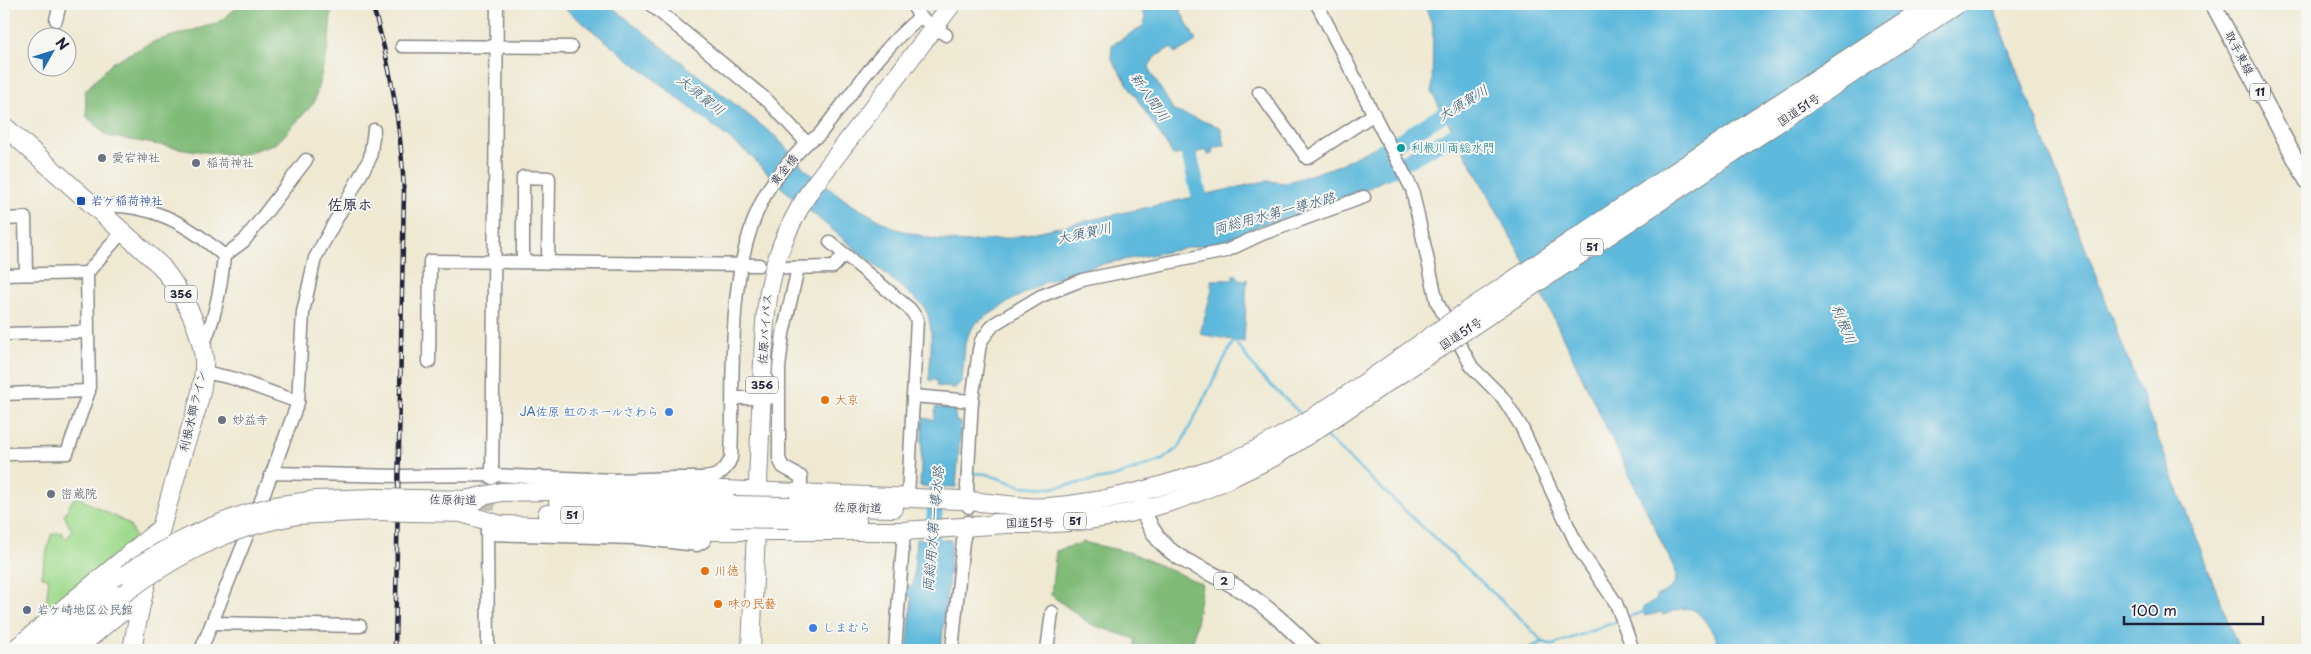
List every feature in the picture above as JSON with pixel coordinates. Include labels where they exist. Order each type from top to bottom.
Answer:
[{"type":"highway","name":"佐原バイパス","points":[[751,650],[755,531],[759,491],[768,291],[776,260],[796,212],[824,171],[933,26],[952,4]]},
{"type":"highway","name":"国道51号","points":[[964,515],[1006,524],[1038,524],[1075,521],[1143,509],[1185,498],[1260,448],[1304,422],[1483,300],[1931,4]]},
{"type":"highway","name":"国道51号","points":[[964,515],[1072,505],[1220,475],[1272,458],[1957,4]]},
{"type":"highway","name":"利根水郷ライン","points":[[6,133],[96,206],[172,281],[191,313],[202,348],[204,372],[197,403],[160,528],[140,606],[132,650]]},
{"type":"highway","points":[[463,506],[501,492],[676,483],[759,491],[800,492],[912,514],[964,515]]},
{"type":"highway","name":"佐原街道","points":[[54,650],[153,572],[198,546],[248,526],[273,513],[316,500],[412,505],[912,514]]},
{"type":"highway","points":[[463,506],[502,525],[704,531],[755,531],[912,514],[964,515]]},
{"type":"highway","name":"佐原街道","points":[[34,650],[126,574],[193,533],[250,512],[273,513]]},
{"type":"highway","points":[[12,650],[160,528]]},
{"type":"highway","points":[[75,650],[118,614],[140,606]]},
{"type":"main road","name":"取手東線","points":[[2213,4],[2307,181]]},
{"type":"main road","name":"2","points":[[1139,490],[1150,529],[1157,540],[1168,549],[1240,589],[1267,608],[1312,650]]},
{"type":"street","points":[[56,20],[60,4]]},
{"type":"street","points":[[492,477],[497,4]]},
{"type":"street","points":[[650,4],[768,101],[804,146]]},
{"type":"street","points":[[912,4],[933,26]]},
{"type":"street","points":[[1317,4],[1404,172],[1416,202],[1432,286],[1437,302],[1472,367],[1503,398],[1522,426],[1579,549],[1616,603],[1633,650]]},
{"type":"street","name":"黄金橋","points":[[272,473],[676,483],[719,476],[727,469],[731,458],[735,320],[741,265],[752,223],[767,191],[804,146],[819,135],[886,51],[906,29],[933,26]]},
{"type":"street","points":[[402,46],[571,47]]},
{"type":"street","points":[[1259,92],[1307,158],[1374,114]]},
{"type":"street","points":[[201,650],[272,473],[298,402],[304,312],[315,258],[370,158],[374,130]]},
{"type":"street","points":[[202,348],[210,330],[221,288],[224,256],[244,241],[306,160]]},
{"type":"street","points":[[523,262],[523,177],[549,178],[548,262]]},
{"type":"street","points":[[952,650],[963,541],[972,401],[981,341],[994,324],[1041,296],[1090,278],[1226,251],[1262,234],[1364,197]]},
{"type":"street","points":[[96,206],[112,205],[159,213],[189,229],[224,256]]},
{"type":"street","points":[[4,219],[25,218],[26,274]]},
{"type":"street","points":[[4,454],[67,453],[89,391],[86,273],[123,231]]},
{"type":"street","points":[[830,242],[910,310],[916,319],[912,514],[895,650]]},
{"type":"street","points":[[800,492],[801,477],[784,467],[779,460],[779,368],[792,268],[833,267],[844,255]]},
{"type":"street","points":[[429,362],[430,261],[759,265]]},
{"type":"street","points":[[4,275],[86,273]]},
{"type":"street","points":[[4,334],[87,332]]},
{"type":"street","points":[[204,372],[232,378],[298,402]]},
{"type":"street","points":[[4,394],[89,391]]},
{"type":"street","points":[[913,396],[972,401]]},
{"type":"street","points":[[734,398],[780,399]]},
{"type":"street","points":[[488,650],[487,532],[636,538],[697,545],[704,540],[704,531]]},
{"type":"street","points":[[1047,650],[1052,612]]},
{"type":"street","points":[[212,623],[360,626]]},
{"type":"street","points":[[4,644],[12,650]]},
{"type":"green space","points":[[238,4],[332,4],[328,48],[314,103],[277,143],[237,156],[184,149],[107,136],[87,117],[85,91],[113,62],[155,41],[218,23],[234,10]]},
{"type":"green space","points":[[75,496],[129,524],[135,537],[45,612],[49,579],[41,576],[51,535],[61,532],[67,539],[72,531],[64,515]]},
{"type":"green space","points":[[1083,542],[1132,553],[1202,584],[1192,650],[1135,650],[1135,639],[1090,624],[1051,595],[1056,551]]},
{"type":"water","points":[[559,4],[608,4],[776,137],[805,169],[849,203],[893,228],[933,239],[965,242],[1009,238],[1194,197],[1194,194],[1202,192],[1203,195],[1266,181],[1286,183],[1337,166],[1383,143],[1397,173],[1351,197],[1310,213],[1263,224],[1224,241],[1097,265],[1047,281],[976,323],[965,343],[962,381],[955,388],[937,386],[937,380],[929,380],[931,331],[930,322],[923,305],[781,187],[750,155]]},
{"type":"water","points":[[1139,4],[1177,4],[1196,41],[1176,53],[1171,47],[1155,57],[1149,66],[1151,73],[1174,111],[1220,127],[1225,145],[1212,149],[1213,154],[1208,155],[1207,150],[1192,153],[1197,173],[1191,175],[1186,154],[1173,155],[1111,58],[1112,45],[1143,26],[1146,18]]},
{"type":"water","name":"利根川","points":[[1424,4],[1992,4],[2239,650],[1722,650],[1704,620],[1691,609],[1680,609],[1663,615],[1662,612],[1645,616],[1642,608],[1657,600],[1656,596],[1674,585],[1676,572],[1542,294],[1432,93],[1433,26]]},
{"type":"water","points":[[1233,275],[1237,275],[1239,281],[1247,279],[1244,342],[1200,334],[1212,290],[1211,280],[1233,280]]},
{"type":"water","points":[[936,407],[954,409],[956,421],[961,423],[956,487],[920,486],[923,418],[934,420]]},
{"type":"water","points":[[916,539],[951,540],[941,650],[907,650],[912,597],[906,596],[906,587],[913,587]]},
{"type":"waterway","name":"大須賀川","points":[[1378,154],[1462,103]]},
{"type":"waterway","name":"両総用水第一導水路","points":[[1385,173],[1473,124]]},
{"type":"waterway","name":"新八間川","points":[[1189,153],[1202,207]]},
{"type":"waterway","points":[[972,473],[986,474],[1021,486],[1051,488],[1113,477],[1162,460],[1180,446],[1234,340],[1259,374],[1303,416]]},
{"type":"waterway","points":[[1322,433],[1520,618],[1543,642],[1553,645],[1618,621]]},
{"type":"waterway","name":"両総用水第一導水路","points":[[930,561],[939,466]]},
{"type":"waterway","points":[[1625,618],[1646,611]]},
{"type":"waterway","points":[[1524,650],[1543,642]]},
{"type":"tunnel","points":[[487,528],[491,488]]},
{"type":"railway","points":[[372,4],[385,50],[394,96],[404,191],[395,650]]},
{"type":"place","name":"利根川両総水門","points":[[1401,148]]},
{"type":"place","name":"愛宕神社","points":[[102,158]]},
{"type":"place","name":"稲荷神社","points":[[196,163]]},
{"type":"place","name":"岩ケ稲荷神社","points":[[81,201]]},
{"type":"place","name":"大京","points":[[825,400]]},
{"type":"place","name":"JA佐原 虹のホールさわら","points":[[669,412]]},
{"type":"place","name":"妙益寺","points":[[222,420]]},
{"type":"place","name":"密蔵院","points":[[51,494]]},
{"type":"place","name":"川徳","points":[[705,571]]},
{"type":"place","name":"味の民藝","points":[[718,604]]},
{"type":"place","name":"岩ケ崎地区公民館","points":[[27,610]]},
{"type":"place","name":"しまむら","points":[[813,628]]},
{"type":"district","name":"佐原ホ","points":[[350,205]]}]
